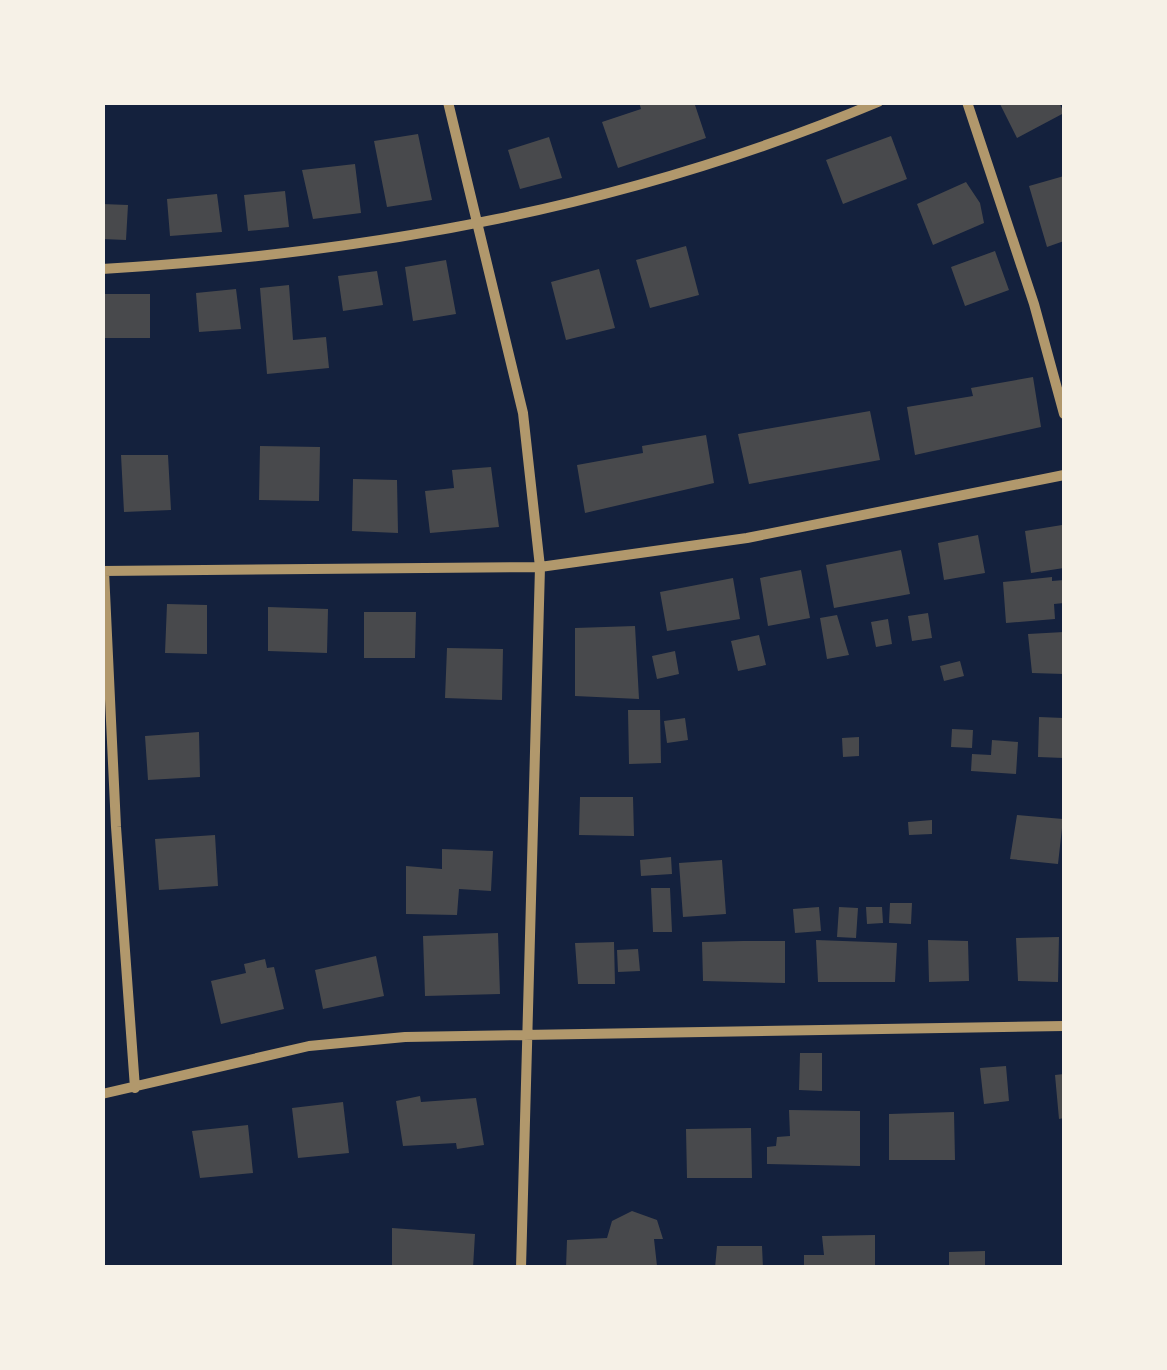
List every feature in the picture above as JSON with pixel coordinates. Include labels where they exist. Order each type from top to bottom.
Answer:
[{"type":"street","points":[[448,102],[481,226],[523,413],[540,567],[522,1268]]},
{"type":"street","points":[[102,269],[230,262],[481,226],[728,160],[878,102]]},
{"type":"street","points":[[966,102],[1034,304],[1064,414]]},
{"type":"street","points":[[135,1088],[116,827],[104,571],[540,567],[747,538],[1064,474]]},
{"type":"street","points":[[102,1094],[308,1046],[405,1037],[1064,1026]]},
{"type":"path","points":[[102,1032],[102,1049]]},
{"type":"building","points":[[639,102],[694,102],[706,138],[618,168],[602,122],[641,109]]},
{"type":"building","points":[[999,102],[1059,102],[1064,113],[1017,138]]},
{"type":"building","points":[[418,134],[432,200],[387,207],[374,141]]},
{"type":"building","points":[[891,136],[907,179],[843,204],[826,160]]},
{"type":"building","points":[[549,137],[562,178],[520,189],[508,150]]},
{"type":"building","points":[[355,164],[361,213],[313,219],[302,170]]},
{"type":"building","points":[[1064,176],[1064,241],[1047,247],[1029,186]]},
{"type":"building","points":[[966,182],[980,203],[984,223],[933,245],[917,204]]},
{"type":"building","points":[[285,191],[289,227],[248,231],[244,195]]},
{"type":"building","points":[[217,194],[222,232],[170,236],[167,199]]},
{"type":"building","points":[[102,204],[128,205],[126,240],[102,239]]},
{"type":"building","points":[[686,246],[699,295],[650,308],[636,260]]},
{"type":"building","points":[[995,251],[1009,290],[965,306],[951,267]]},
{"type":"building","points":[[446,260],[456,314],[413,321],[405,267]]},
{"type":"building","points":[[599,269],[615,328],[566,340],[551,282]]},
{"type":"building","points":[[377,271],[383,305],[343,311],[338,276]]},
{"type":"building","points":[[289,285],[293,340],[326,337],[329,368],[267,374],[260,288]]},
{"type":"building","points":[[236,289],[241,329],[199,332],[196,293]]},
{"type":"building","points":[[102,294],[150,294],[150,338],[102,338]]},
{"type":"building","points":[[1033,377],[1041,427],[915,455],[907,407],[973,396],[971,388]]},
{"type":"building","points":[[870,411],[880,460],[749,484],[738,434]]},
{"type":"building","points":[[706,435],[714,483],[585,513],[577,465],[643,453],[642,446]]},
{"type":"building","points":[[260,446],[320,447],[319,501],[259,500]]},
{"type":"building","points":[[121,455],[168,455],[171,510],[124,512]]},
{"type":"building","points":[[491,467],[499,527],[430,533],[425,491],[454,488],[452,470]]},
{"type":"building","points":[[353,479],[397,480],[398,533],[352,531]]},
{"type":"building","points":[[1062,525],[1064,568],[1031,573],[1025,531]]},
{"type":"building","points":[[978,535],[985,573],[944,580],[938,543]]},
{"type":"building","points":[[901,550],[910,594],[834,608],[826,565]]},
{"type":"building","points":[[801,570],[810,618],[768,626],[760,578]]},
{"type":"building","points":[[1052,577],[1052,581],[1064,580],[1064,603],[1054,604],[1055,619],[1006,623],[1003,582]]},
{"type":"building","points":[[733,578],[740,619],[667,631],[660,592]]},
{"type":"building","points":[[167,604],[207,605],[207,654],[165,653]]},
{"type":"building","points":[[268,607],[328,609],[327,653],[268,651]]},
{"type":"building","points":[[364,612],[416,612],[415,658],[364,658]]},
{"type":"building","points":[[928,613],[932,638],[912,641],[908,616]]},
{"type":"building","points":[[837,615],[849,655],[827,659],[820,618]]},
{"type":"building","points":[[888,619],[892,644],[876,647],[871,622]]},
{"type":"building","points":[[635,626],[639,699],[575,696],[575,628]]},
{"type":"building","points":[[1064,632],[1064,674],[1032,673],[1028,634]]},
{"type":"building","points":[[759,635],[766,665],[738,671],[731,641]]},
{"type":"building","points":[[447,648],[503,649],[502,700],[445,698]]},
{"type":"building","points":[[675,651],[679,674],[657,679],[652,656]]},
{"type":"building","points":[[960,661],[964,676],[944,681],[940,666]]},
{"type":"building","points":[[628,710],[660,710],[661,763],[629,764]]},
{"type":"building","points":[[1039,717],[1064,718],[1064,758],[1038,757]]},
{"type":"building","points":[[685,718],[688,740],[667,743],[664,721]]},
{"type":"building","points":[[952,729],[973,730],[972,748],[951,747]]},
{"type":"building","points":[[199,732],[200,777],[148,780],[145,736]]},
{"type":"building","points":[[859,737],[859,756],[843,757],[842,738]]},
{"type":"building","points":[[992,740],[1018,742],[1016,774],[971,771],[972,754],[991,755]]},
{"type":"building","points":[[580,797],[633,797],[634,836],[579,835]]},
{"type":"building","points":[[1017,815],[1063,819],[1058,864],[1010,859]]},
{"type":"building","points":[[932,820],[932,834],[909,835],[908,822]]},
{"type":"building","points":[[215,835],[218,886],[159,890],[155,839]]},
{"type":"building","points":[[442,849],[493,851],[491,891],[459,889],[457,915],[406,914],[406,866],[442,869]]},
{"type":"building","points":[[671,857],[672,874],[641,876],[640,860]]},
{"type":"building","points":[[722,860],[726,914],[683,917],[679,863]]},
{"type":"building","points":[[651,888],[670,888],[672,932],[653,932]]},
{"type":"building","points":[[890,903],[912,903],[911,924],[889,923]]},
{"type":"building","points":[[819,907],[821,931],[795,933],[793,909]]},
{"type":"building","points":[[839,907],[858,908],[856,938],[837,937]]},
{"type":"building","points":[[866,907],[882,907],[883,923],[867,924]]},
{"type":"building","points":[[498,933],[500,994],[425,996],[423,936]]},
{"type":"building","points":[[1059,937],[1058,982],[1018,981],[1016,938]]},
{"type":"building","points":[[816,940],[897,943],[895,982],[818,982]]},
{"type":"building","points":[[928,940],[968,941],[969,981],[929,982]]},
{"type":"building","points":[[785,941],[785,983],[703,981],[702,942]]},
{"type":"building","points":[[614,942],[615,984],[578,984],[575,943]]},
{"type":"building","points":[[638,949],[640,971],[618,972],[617,950]]},
{"type":"building","points":[[376,956],[384,996],[323,1009],[315,970]]},
{"type":"building","points":[[265,959],[267,968],[274,967],[284,1009],[221,1024],[211,981],[246,973],[244,964]]},
{"type":"building","points":[[800,1053],[822,1053],[822,1091],[799,1090]]},
{"type":"building","points":[[1006,1066],[1009,1101],[984,1104],[980,1068]]},
{"type":"building","points":[[1064,1074],[1064,1118],[1059,1119],[1055,1075]]},
{"type":"building","points":[[420,1096],[421,1102],[476,1098],[484,1145],[457,1149],[456,1143],[403,1146],[396,1101]]},
{"type":"building","points":[[343,1102],[349,1153],[298,1158],[292,1108]]},
{"type":"building","points":[[789,1110],[860,1111],[860,1166],[767,1164],[767,1147],[776,1146],[777,1137],[790,1136]]},
{"type":"building","points":[[954,1112],[955,1160],[889,1160],[889,1114]]},
{"type":"building","points":[[248,1125],[253,1173],[200,1178],[192,1131]]},
{"type":"building","points":[[751,1128],[752,1178],[687,1178],[686,1129]]},
{"type":"building","points":[[632,1211],[657,1220],[663,1239],[654,1239],[657,1266],[566,1268],[567,1240],[607,1238],[612,1221]]},
{"type":"building","points":[[392,1228],[475,1234],[473,1268],[392,1268]]},
{"type":"building","points":[[875,1235],[875,1268],[804,1268],[804,1255],[824,1255],[822,1236]]},
{"type":"building","points":[[717,1246],[762,1246],[763,1268],[715,1268]]},
{"type":"building","points":[[985,1251],[985,1268],[949,1268],[949,1252]]}]
